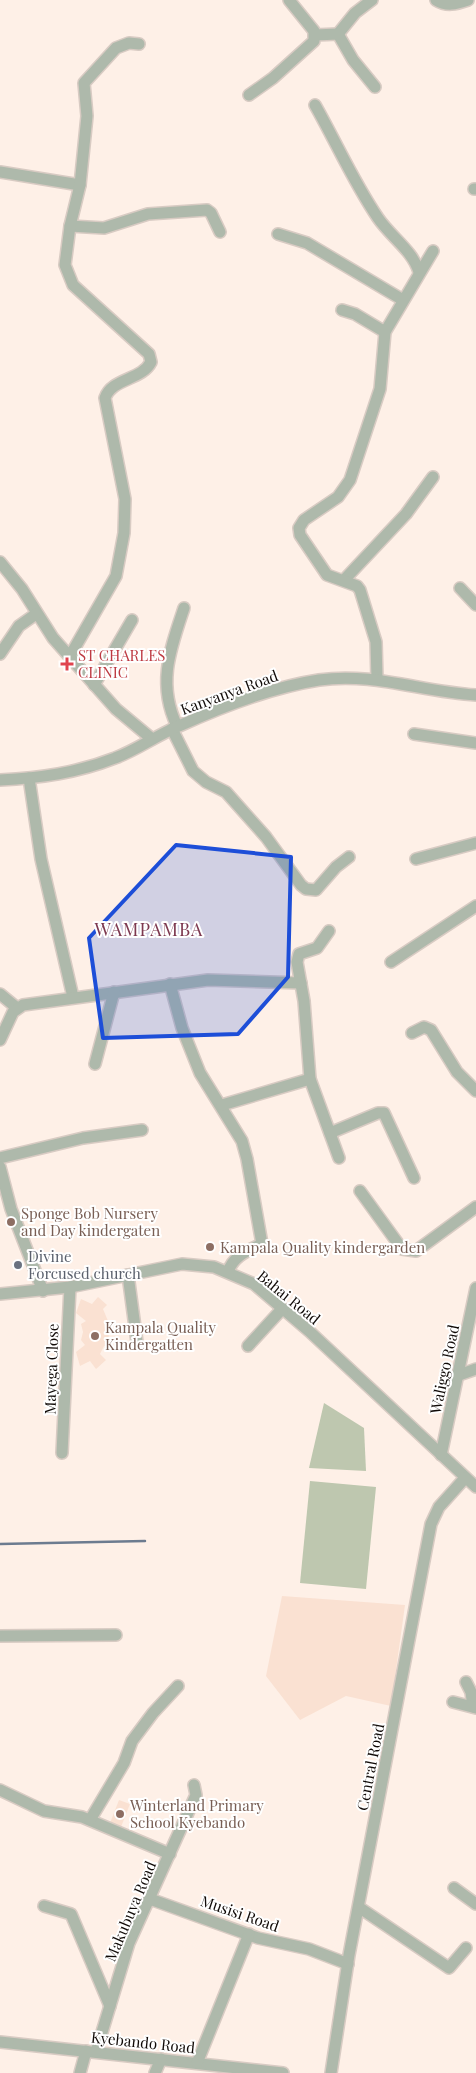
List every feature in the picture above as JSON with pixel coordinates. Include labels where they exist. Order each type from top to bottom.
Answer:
[{"type":"street","points":[[289,0],[315,35]]},
{"type":"street","points":[[315,35],[338,34],[355,14],[372,0]]},
{"type":"street","points":[[436,0],[451,5],[468,0]]},
{"type":"street","points":[[338,34],[360,70],[375,87]]},
{"type":"street","points":[[249,95],[273,78],[310,46],[315,35]]},
{"type":"street","points":[[70,656],[116,576],[124,532],[125,499],[104,403],[105,398],[108,391],[146,369],[151,362],[149,354],[73,285],[65,266],[70,226],[80,186],[87,116],[84,83],[116,48],[129,43],[140,44]]},
{"type":"street","points":[[315,105],[378,218],[394,239],[415,259],[419,272]]},
{"type":"street","points":[[0,172],[80,186]]},
{"type":"street","points":[[70,226],[104,228],[148,214],[207,210],[211,213],[220,232]]},
{"type":"street","points":[[278,234],[307,242],[403,300]]},
{"type":"street","points":[[377,678],[376,642],[370,617],[357,586],[327,575],[300,535],[299,528],[304,520],[338,497],[350,480],[380,389],[385,332],[433,251]]},
{"type":"street","points":[[342,310],[355,314],[385,332]]},
{"type":"street","points":[[344,580],[406,514],[433,477]]},
{"type":"street","points":[[0,562],[22,589],[52,638],[126,719],[152,739]]},
{"type":"street","points":[[460,588],[476,605]]},
{"type":"street","points":[[184,608],[172,640],[167,671],[168,700],[174,728],[193,771],[206,782],[226,792],[266,837],[306,889],[316,890],[336,867],[349,857]]},
{"type":"street","points":[[0,654],[19,626],[36,614]]},
{"type":"street","points":[[94,685],[132,620]]},
{"type":"street","name":"Kanyanya Road","points":[[0,780],[59,774],[99,764],[116,758],[174,728],[269,692],[301,683],[339,678],[377,678],[476,695]]},
{"type":"street","points":[[414,734],[476,743]]},
{"type":"street","points":[[29,778],[41,859],[73,997]]},
{"type":"street","points":[[416,859],[476,843]]},
{"type":"street","points":[[391,962],[476,906]]},
{"type":"street","points":[[329,931],[317,948],[297,957],[310,1080],[339,1158]]},
{"type":"street","points":[[0,1040],[9,1019],[17,1008],[73,997],[208,980],[301,983]]},
{"type":"street","points":[[170,984],[190,1049],[200,1072],[238,1132],[247,1159],[262,1244],[237,1256],[231,1263],[228,1272]]},
{"type":"street","points":[[95,1064],[114,992]]},
{"type":"street","points":[[0,994],[17,1008]]},
{"type":"street","points":[[412,1033],[424,1027],[431,1030],[456,1072],[476,1091]]},
{"type":"street","points":[[222,1106],[310,1080]]},
{"type":"street","points":[[330,1133],[378,1113],[384,1113],[414,1178]]},
{"type":"street","points":[[0,1158],[83,1138],[142,1130]]},
{"type":"street","points":[[0,1167],[11,1209],[43,1291]]},
{"type":"street","points":[[360,1191],[402,1249],[408,1252],[416,1251],[476,1207]]},
{"type":"street","name":"Bahai Road","points":[[0,1294],[70,1287],[182,1264],[198,1264],[228,1272],[254,1284],[309,1331],[472,1482]]},
{"type":"street","points":[[128,1276],[136,1342]]},
{"type":"street","name":"Mayega Close","points":[[62,1452],[70,1287]]},
{"type":"street","name":"Waliggo Road","points":[[441,1455],[476,1288]]},
{"type":"street","points":[[248,1346],[282,1309]]},
{"type":"street","points":[[459,1375],[476,1369]]},
{"type":"street","name":"Central Road","points":[[331,2073],[348,1964],[431,1524],[439,1506],[472,1482]]},
{"type":"street","points":[[0,1636],[116,1635]]},
{"type":"street","points":[[453,1702],[474,1708],[471,1692],[466,1682]]},
{"type":"street","points":[[90,1820],[124,1763],[132,1742],[153,1713],[178,1686]]},
{"type":"street","name":"Makubuya Road","points":[[80,2073],[110,2006],[130,1943],[196,1795],[194,1785]]},
{"type":"street","points":[[0,1790],[44,1812],[76,1815],[170,1854]]},
{"type":"street","points":[[454,1888],[474,1908]]},
{"type":"street","name":"Musisi Road","points":[[150,1899],[249,1934],[308,1949],[348,1964]]},
{"type":"street","points":[[44,1906],[71,1914],[110,2006]]},
{"type":"street","points":[[360,1908],[449,1968],[466,1948]]},
{"type":"street","points":[[197,2063],[249,1934]]},
{"type":"street","name":"Kyebando Road","points":[[0,2042],[283,2073]]},
{"type":"street","points":[[155,2073],[161,2059]]},
{"type":"highlighted area","points":[[176,845],[291,857],[288,977],[238,1034],[103,1038],[89,938]]},
{"type":"shaded area","name":"Kampala Quality Kindergatten","points":[[98,1297],[107,1305],[103,1309],[108,1321],[104,1322],[105,1330],[109,1330],[108,1347],[104,1346],[100,1354],[106,1360],[96,1369],[90,1361],[80,1366],[76,1352],[85,1345],[81,1340],[83,1332],[81,1324],[86,1321],[76,1313],[81,1299],[92,1304]]},
{"type":"shaded area","points":[[282,1596],[405,1605],[391,1706],[346,1696],[300,1720],[266,1676]]},
{"type":"shaded area","name":"Winterland Primary School Kyebando","points":[[119,1800],[130,1804],[121,1827],[110,1823]]},
{"type":"green space","points":[[324,1403],[364,1428],[366,1471],[309,1468]]},
{"type":"green space","points":[[310,1481],[376,1487],[366,1589],[300,1583]]},
{"type":"waterway","points":[[0,1544],[145,1541]]},
{"type":"place","name":"ST CHARLES CLINIC","points":[[67,664]]},
{"type":"place","name":"Sponge Bob Nursery and Day kindergaten","points":[[11,1222]]},
{"type":"place","name":"Kampala Quality kindergarden","points":[[210,1247]]},
{"type":"place","name":"Divine Forcused church","points":[[18,1265]]},
{"type":"place","name":"Kampala Quality Kindergatten","points":[[95,1336]]},
{"type":"place","name":"Winterland Primary School Kyebando","points":[[120,1814]]},
{"type":"district","name":"WAMPAMBA","points":[[149,929]]}]
